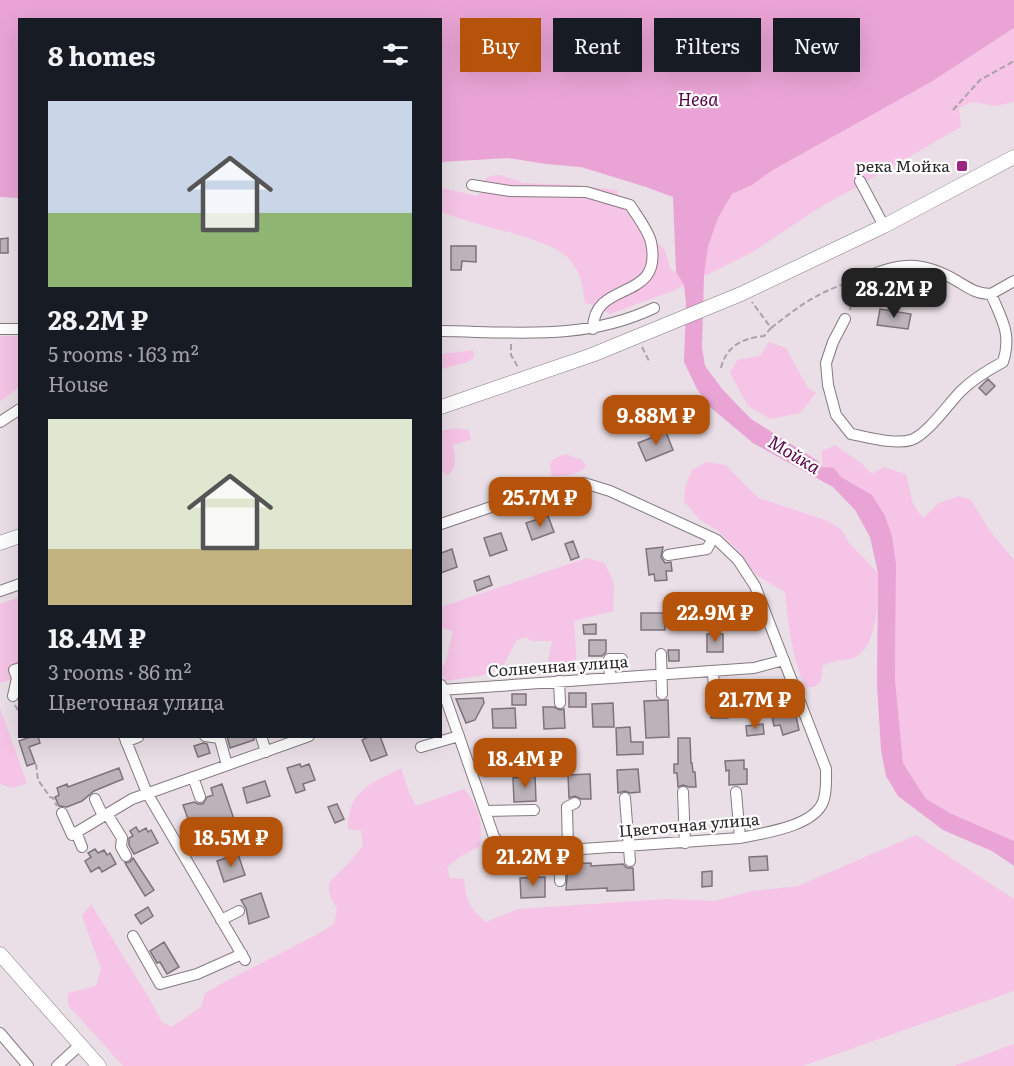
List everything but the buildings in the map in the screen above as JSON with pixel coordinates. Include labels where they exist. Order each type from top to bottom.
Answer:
[{"type":"main road","points":[[442,407],[525,379],[649,331],[746,297],[1014,157]]},
{"type":"main road","points":[[0,543],[18,537]]},
{"type":"main road","points":[[0,954],[99,1066]]},
{"type":"street","points":[[860,181],[884,226]]},
{"type":"street","points":[[472,186],[510,191],[586,192],[630,205],[651,240],[650,270],[640,283],[606,299],[598,306],[593,317],[592,329]]},
{"type":"street","points":[[855,281],[883,270],[912,265],[934,269],[981,294],[991,294],[1014,281]]},
{"type":"street","points":[[844,320],[826,363],[828,384],[836,415],[851,434],[884,441],[912,440],[937,419],[960,391],[980,375],[1003,362],[1008,346],[1005,326],[991,294]]},
{"type":"street","points":[[442,331],[542,333],[592,329],[636,317],[654,308]]},
{"type":"street","points":[[0,329],[18,329]]},
{"type":"street","points":[[0,423],[18,410]]},
{"type":"street","name":"Цветочная улица","points":[[442,524],[559,485],[584,483],[610,490],[713,538],[738,560],[754,586],[826,770],[823,803],[814,814],[799,823],[740,838],[525,853],[506,849],[494,837],[442,688]]},
{"type":"street","points":[[668,555],[707,549],[713,538]]},
{"type":"street","points":[[0,591],[18,585]]},
{"type":"street","points":[[661,654],[662,694]]},
{"type":"street","points":[[610,678],[609,659],[621,659]]},
{"type":"street","name":"Солнечная улица","points":[[442,688],[754,668],[784,660]]},
{"type":"street","points":[[14,696],[17,669]]},
{"type":"street","points":[[714,671],[714,692]]},
{"type":"street","points":[[559,681],[560,703]]},
{"type":"street","points":[[422,747],[459,736]]},
{"type":"street","points":[[219,738],[226,765]]},
{"type":"street","points":[[262,738],[266,752]]},
{"type":"street","points":[[74,833],[132,799],[304,738]]},
{"type":"street","points":[[125,739],[147,794],[243,957],[197,974],[160,984],[132,936]]},
{"type":"street","points":[[194,777],[200,797]]},
{"type":"street","points":[[682,792],[685,843]]},
{"type":"street","points":[[736,792],[740,838]]},
{"type":"street","points":[[625,798],[630,861]]},
{"type":"street","points":[[95,799],[122,838],[121,847],[126,856]]},
{"type":"street","points":[[560,880],[565,850],[567,807],[575,802]]},
{"type":"street","points":[[485,812],[534,810]]},
{"type":"street","points":[[62,813],[82,847]]},
{"type":"street","points":[[222,920],[239,911]]},
{"type":"street","points":[[0,1033],[28,1066]]},
{"type":"street","points":[[57,1066],[80,1045]]},
{"type":"path","points":[[952,110],[980,80],[1014,61]]},
{"type":"path","points":[[844,320],[850,310],[855,281]]},
{"type":"path","points":[[721,368],[733,347],[747,337],[764,336],[801,304],[817,295],[855,281]]},
{"type":"path","points":[[746,297],[771,328]]},
{"type":"path","points":[[511,333],[511,356],[525,379]]},
{"type":"path","points":[[642,347],[649,361]]},
{"type":"path","points":[[36,764],[41,787],[53,798],[58,810],[62,813]]},
{"type":"shaded area","points":[[1014,28],[1014,102],[996,106],[972,102],[959,108],[961,127],[816,210],[751,253],[704,276],[708,247],[718,218],[732,194],[752,185],[773,170],[931,82]]},
{"type":"shaded area","points":[[501,175],[523,183],[617,190],[619,197],[651,240],[664,248],[671,270],[676,272],[684,285],[610,314],[598,306],[585,303],[577,270],[560,252],[529,238],[442,211],[442,188],[477,196],[484,189],[484,180],[490,176]]},
{"type":"shaded area","points":[[0,336],[18,336],[18,388],[0,402]]},
{"type":"shaded area","points":[[769,342],[786,348],[808,388],[816,393],[800,413],[770,419],[748,406],[730,373],[737,360],[760,356]]},
{"type":"shaded area","points":[[473,350],[474,357],[468,362],[442,369],[442,354]]},
{"type":"shaded area","points":[[456,428],[469,430],[471,440],[453,445],[454,466],[447,475],[442,471],[442,431]]},
{"type":"shaded area","points":[[835,445],[861,463],[872,474],[884,467],[906,474],[913,504],[923,518],[939,503],[959,496],[971,500],[990,531],[1014,560],[1014,841],[952,814],[926,799],[903,763],[895,679],[896,563],[892,536],[872,495],[841,477],[834,469],[822,467],[822,451]]},
{"type":"shaded area","points":[[565,454],[582,460],[586,467],[571,474],[554,476],[551,474],[550,464],[554,459]]},
{"type":"shaded area","points":[[707,462],[726,465],[759,498],[828,521],[842,530],[849,543],[878,573],[875,622],[867,645],[860,654],[851,659],[823,665],[821,681],[814,687],[806,687],[797,665],[791,641],[785,592],[755,574],[739,551],[717,530],[700,520],[684,502],[685,488],[692,470]]},
{"type":"shaded area","points":[[587,558],[605,563],[614,584],[613,611],[574,621],[577,669],[557,672],[550,669],[548,662],[552,641],[532,641],[526,637],[517,640],[503,666],[485,675],[446,681],[442,675],[442,667],[446,661],[453,631],[442,628],[442,607]]},
{"type":"shaded area","points":[[18,597],[18,677],[0,683],[0,604]]},
{"type":"shaded area","points":[[0,708],[27,783],[13,788],[0,784]]},
{"type":"shaded area","points":[[401,768],[416,806],[464,789],[474,802],[481,829],[480,846],[447,867],[450,878],[464,879],[470,904],[486,922],[518,909],[666,899],[715,901],[752,891],[798,886],[916,835],[1014,899],[1014,991],[803,1066],[123,1066],[68,1005],[68,993],[96,986],[101,969],[82,916],[91,904],[162,1022],[171,1027],[201,1007],[205,993],[334,924],[337,909],[329,894],[329,883],[363,845],[361,831],[348,829],[352,805],[363,790]]},
{"type":"shaded area","points":[[1014,1044],[1014,1066],[954,1066]]},
{"type":"water","name":"Нева","points":[[0,0],[1014,0],[1014,28],[931,82],[773,170],[752,185],[732,194],[718,218],[708,247],[704,276],[702,347],[705,366],[723,390],[751,419],[818,461],[822,467],[834,468],[841,477],[872,495],[885,516],[892,536],[896,563],[895,679],[903,763],[926,799],[952,814],[1014,841],[1014,866],[992,851],[943,830],[898,796],[886,776],[881,750],[877,685],[878,573],[870,537],[855,510],[833,487],[753,443],[710,407],[697,389],[684,362],[686,303],[684,285],[676,272],[673,197],[581,167],[508,158],[442,162],[442,18],[18,18],[18,198],[0,197]]},
{"type":"place","name":"река Мойка","points":[[962,166]]},
{"type":"water label","name":"Мойка","points":[[794,455]]}]
